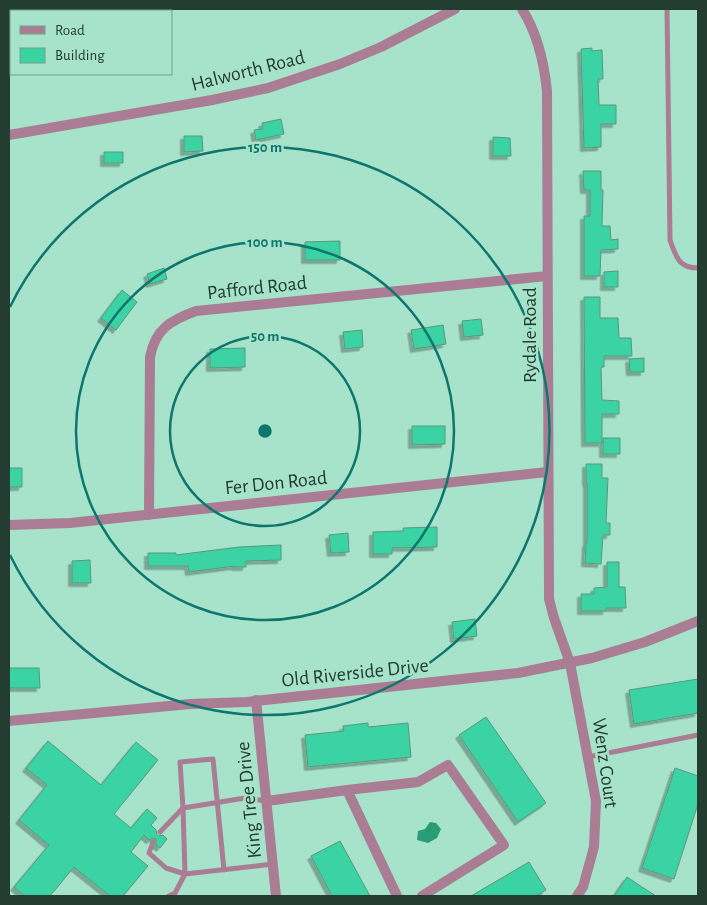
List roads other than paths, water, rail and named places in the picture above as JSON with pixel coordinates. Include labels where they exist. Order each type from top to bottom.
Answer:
[{"type":"street","name":"Halworth Road","points":[[9,134],[212,100],[268,88],[340,64],[381,47],[455,9]]},
{"type":"street","name":"Rydale Road","points":[[522,9],[535,35],[545,70],[547,91],[549,599],[570,663]]},
{"type":"street","name":"Pafford Road","points":[[149,514],[150,357],[154,341],[160,332],[173,321],[196,311],[547,276]]},
{"type":"street","name":"Fer Don Road","points":[[9,525],[70,523],[547,472]]},
{"type":"street","name":"Old Riverside Drive","points":[[9,721],[190,704],[256,700],[518,673],[570,663],[645,642],[698,621]]},
{"type":"street","name":"Wenz Court","points":[[570,663],[596,801],[594,847],[583,887],[577,896]]},
{"type":"street","name":"King Tree Drive","points":[[256,700],[276,896]]},
{"type":"street","points":[[267,801],[418,782],[448,765],[504,845],[422,896]]},
{"type":"street","points":[[346,790],[397,896]]},
{"type":"lane","points":[[667,9],[670,240],[677,260],[690,268],[698,268]]},
{"type":"lane","points":[[588,758],[698,735]]},
{"type":"lane","points":[[170,896],[175,893],[185,874],[180,762],[213,759],[224,870]]},
{"type":"lane","points":[[160,832],[183,808],[245,798],[267,801]]},
{"type":"lane","points":[[152,842],[148,853],[166,868],[185,874],[273,864]]}]
